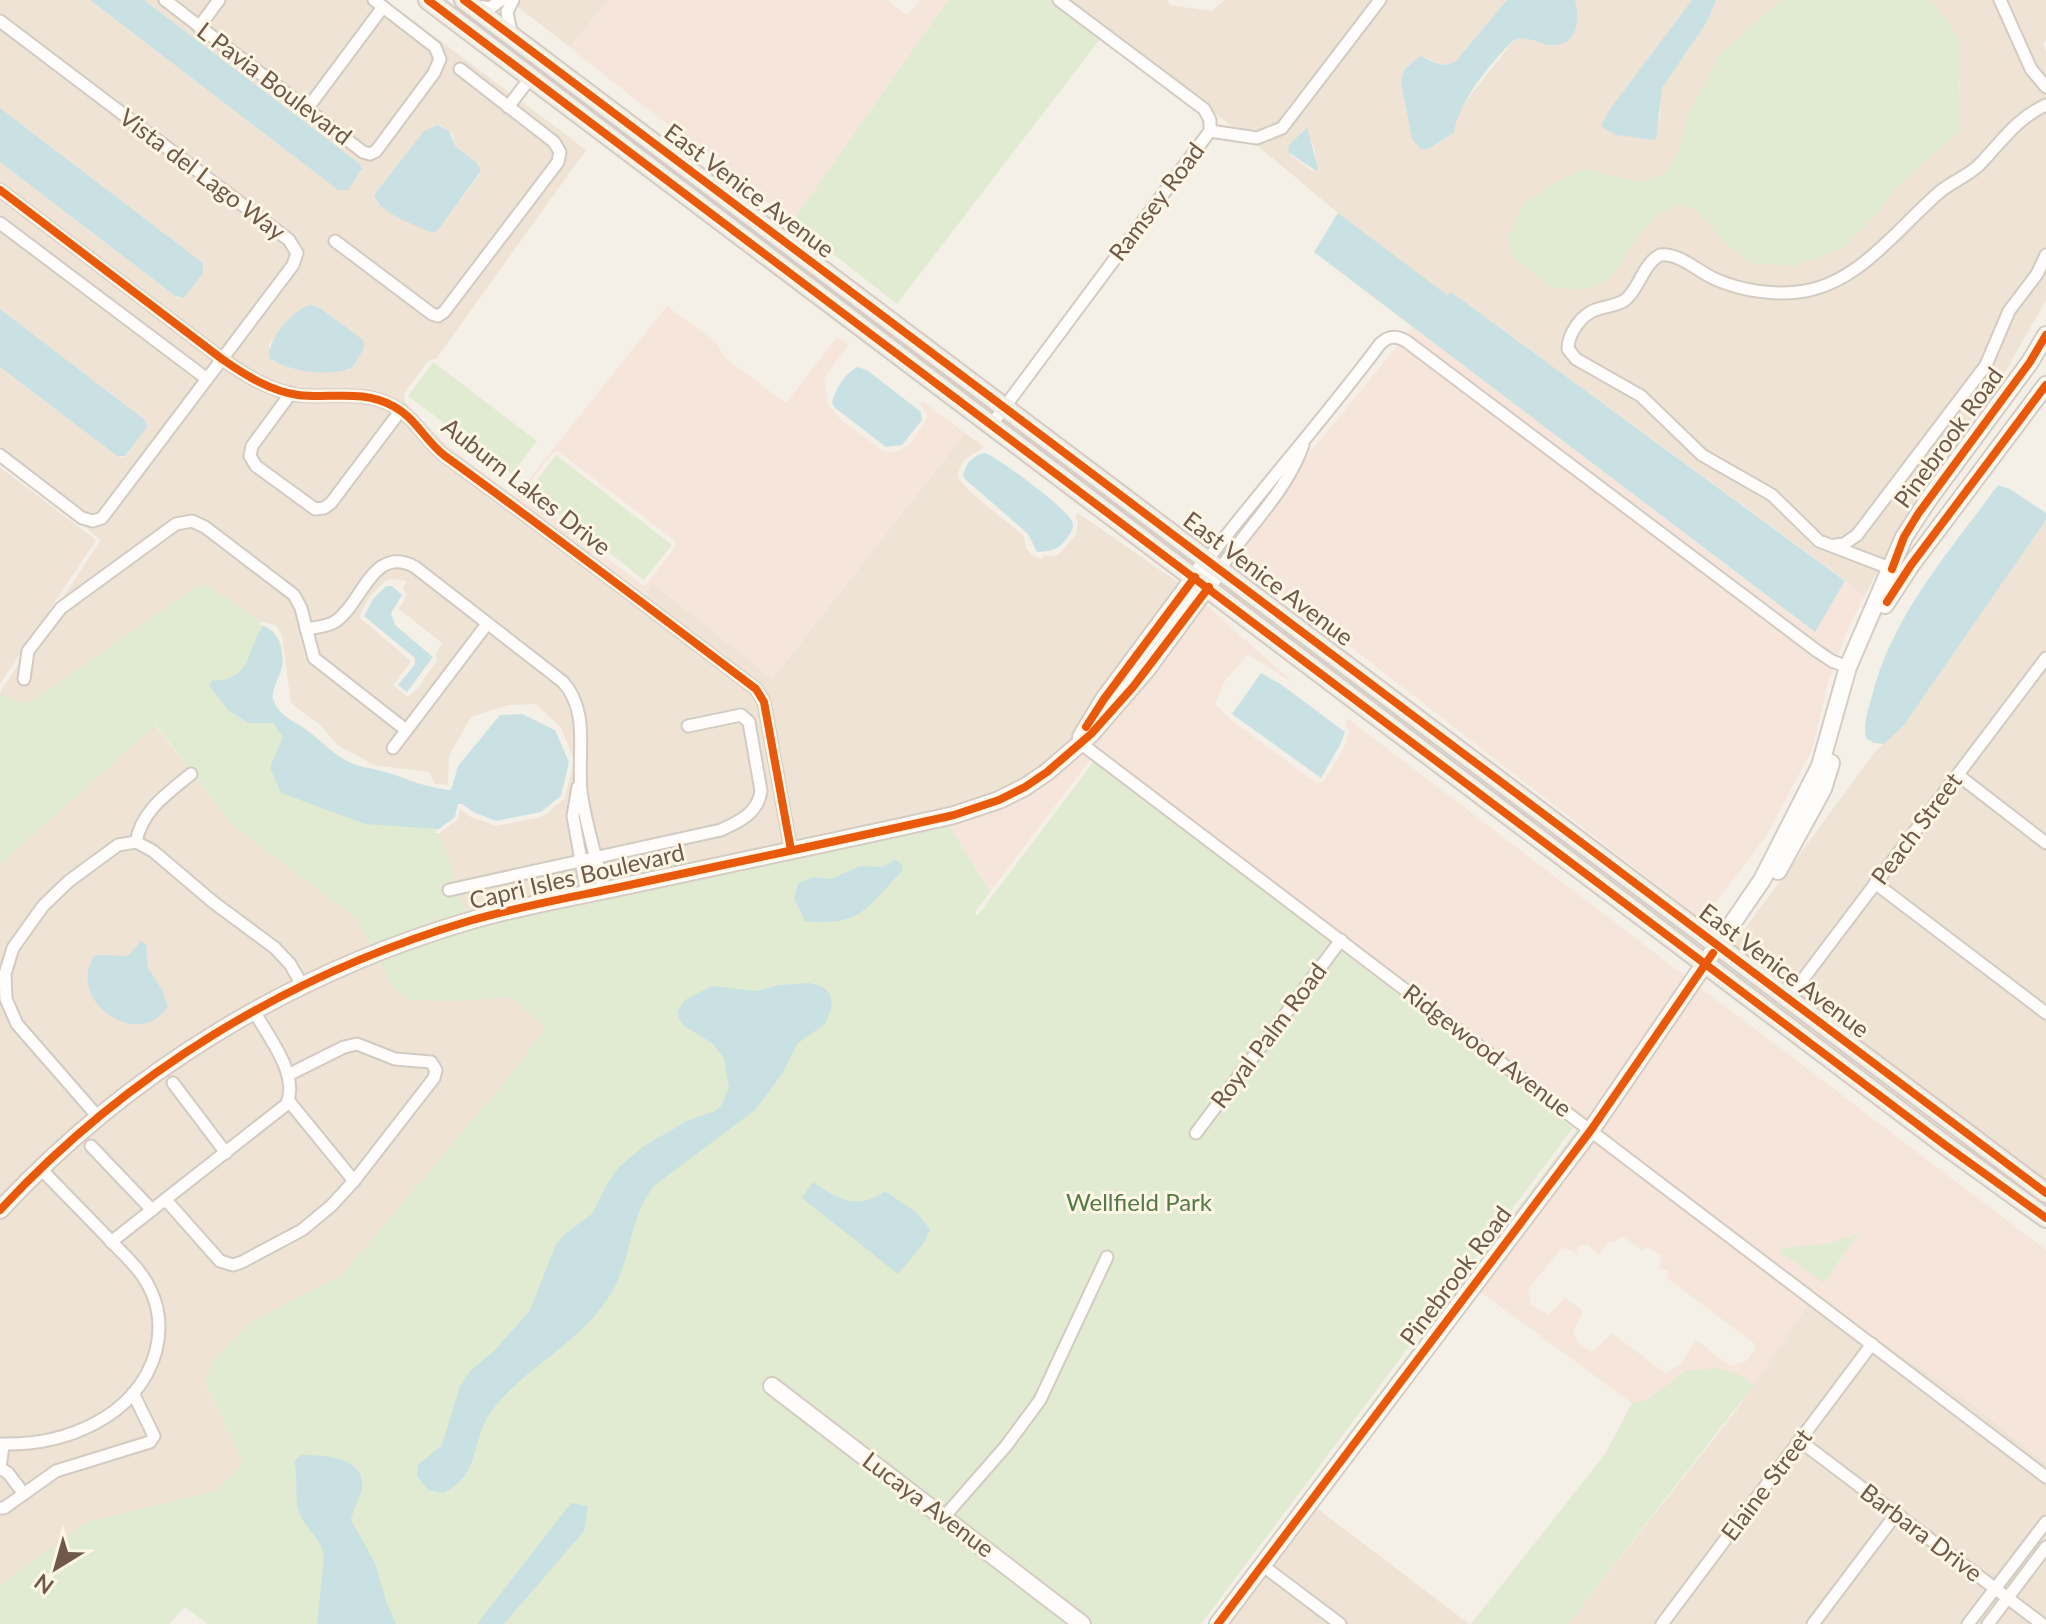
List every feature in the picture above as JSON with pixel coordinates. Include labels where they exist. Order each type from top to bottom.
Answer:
[{"type":"main road","name":"East Venice Avenue","points":[[428,0],[2046,1218]]},
{"type":"main road","name":"East Venice Avenue","points":[[465,1],[2046,1193]]},
{"type":"main road","points":[[716,219],[741,222],[838,292],[870,307]]},
{"type":"main road","points":[[1369,708],[1392,717],[1458,766],[1483,768]]},
{"type":"main road","points":[[1461,777],[1478,780],[1521,807],[1551,819]]},
{"type":"street","name":"L Pavia Boulevard","points":[[165,0],[363,152],[370,154],[376,151],[439,63],[438,51],[379,3]]},
{"type":"street","points":[[199,27],[219,0]]},
{"type":"street","points":[[465,1],[485,8],[501,0]]},
{"type":"street","points":[[513,0],[507,12],[509,27],[530,48]]},
{"type":"street","points":[[1059,0],[1204,109],[1210,120],[1210,131]]},
{"type":"street","name":"Ramsey Road","points":[[992,424],[1210,131],[1257,138],[1282,128],[1380,0]]},
{"type":"street","points":[[2000,0],[2031,69],[2046,87]]},
{"type":"street","points":[[307,109],[379,3]]},
{"type":"street","name":"Vista del Lago Way","points":[[0,21],[294,246],[297,256],[293,265],[222,359]]},
{"type":"street","points":[[335,241],[432,314],[441,315],[560,158],[554,142],[460,69]]},
{"type":"street","points":[[508,107],[531,77]]},
{"type":"street","points":[[1892,569],[1816,538],[1772,495],[1694,450],[1634,390],[1576,359],[1568,349],[1570,337],[1589,313],[1616,305],[1627,298],[1649,264],[1660,255],[1674,256],[1712,278],[1756,290],[1806,291],[1838,280],[1873,254],[1944,188],[1973,170],[2017,123],[2046,105]]},
{"type":"street","name":"Auburn Lakes Drive","points":[[0,190],[222,359],[253,379],[291,393],[361,395],[401,410],[446,456],[507,499],[760,693],[791,850]]},
{"type":"street","points":[[0,223],[207,379]]},
{"type":"street","points":[[1830,545],[1844,544],[1857,535],[1986,365],[2009,311],[2037,274],[2046,255]]},
{"type":"street","name":"Pinebrook Road","points":[[1787,846],[1820,766],[1848,667],[1904,537],[2030,362],[2046,335]]},
{"type":"street","points":[[1214,564],[1295,464],[1305,441],[1383,341],[1402,338],[1806,643],[1832,661],[1848,667]]},
{"type":"street","points":[[0,455],[82,518],[98,520],[222,359]]},
{"type":"street","name":"Pinebrook Road","points":[[1218,1624],[1591,1130],[1718,946],[1737,929],[1823,789],[1855,676],[1887,602],[2046,385]]},
{"type":"street","points":[[291,393],[252,446],[250,456],[256,466],[315,509],[331,503],[401,410]]},
{"type":"street","points":[[24,679],[28,651],[61,608],[183,521],[205,527],[298,599],[311,650],[320,664],[406,730]]},
{"type":"street","points":[[1857,535],[1861,555]]},
{"type":"street","points":[[306,629],[335,622],[379,568],[399,561],[415,567],[569,688],[580,722],[579,782],[573,816],[587,894]]},
{"type":"street","name":"Capri Isles Boulevard","points":[[0,1210],[40,1168],[98,1117],[184,1053],[302,985],[397,945],[470,921],[954,815],[999,800],[1047,772],[1079,742],[1104,699],[1214,564]]},
{"type":"street","points":[[393,748],[487,624]]},
{"type":"street","name":"Peach Street","points":[[1788,999],[2044,665]]},
{"type":"street","points":[[449,890],[721,830],[741,820],[755,810],[761,791],[746,718],[741,715],[688,726]]},
{"type":"street","name":"Ridgewood Avenue","points":[[1079,742],[2046,1477]]},
{"type":"street","points":[[136,842],[140,825],[151,808],[191,774]]},
{"type":"street","points":[[1958,775],[2046,843]]},
{"type":"street","points":[[579,782],[604,890]]},
{"type":"street","points":[[98,1117],[17,1024],[5,995],[5,974],[10,954],[50,899],[81,871],[118,845],[136,842],[149,848],[213,902],[275,948],[290,964],[302,985]]},
{"type":"street","points":[[1875,883],[2046,1013]]},
{"type":"street","name":"Royal Palm Road","points":[[1196,1133],[1341,940]]},
{"type":"street","points":[[111,1242],[277,1113],[288,1100],[288,1075],[254,1011]]},
{"type":"street","points":[[166,1200],[216,1258],[225,1264],[233,1265],[257,1255],[302,1230],[331,1206],[434,1078],[435,1065],[427,1060],[395,1059],[357,1044],[344,1047],[288,1075]]},
{"type":"street","points":[[173,1083],[226,1153]]},
{"type":"street","points":[[288,1100],[354,1181]]},
{"type":"street","points":[[91,1146],[152,1210]]},
{"type":"street","points":[[24,1494],[8,1473],[0,1468],[2,1444],[46,1441],[104,1419],[133,1393],[154,1355],[159,1316],[142,1274],[40,1168]]},
{"type":"street","points":[[944,1517],[1006,1446],[1040,1400],[1107,1257]]},
{"type":"street","name":"Elaine Street","points":[[1662,1624],[1872,1344]]},
{"type":"street","name":"Lucaya Avenue","points":[[772,1386],[1082,1624]]},
{"type":"street","points":[[0,1508],[56,1471],[150,1442],[154,1436],[133,1393]]},
{"type":"street","name":"Barbara Drive","points":[[1800,1441],[2042,1624]]},
{"type":"street","points":[[1813,1624],[1896,1514]]},
{"type":"street","points":[[1968,1624],[2046,1522]]},
{"type":"street","points":[[1988,1624],[2046,1547]]},
{"type":"street","points":[[1262,1565],[1340,1624]]},
{"type":"shaded area","points":[[0,0],[90,0],[338,190],[360,174],[360,164],[144,0],[386,0],[586,150],[436,359],[429,360],[404,393],[405,402],[446,445],[647,595],[651,582],[773,678],[965,433],[984,447],[964,460],[958,473],[959,479],[1024,536],[1026,549],[1034,556],[1041,559],[1045,555],[1054,557],[1061,552],[1076,534],[1078,522],[1075,516],[1078,513],[1182,585],[1075,738],[1034,774],[974,803],[767,850],[631,870],[466,913],[440,833],[458,819],[460,809],[471,817],[496,826],[542,817],[565,798],[574,760],[561,727],[535,704],[508,705],[471,717],[449,756],[448,785],[435,784],[429,772],[374,765],[337,745],[319,724],[291,703],[282,636],[276,625],[260,622],[207,585],[55,695],[25,704],[2,696],[0,692],[101,540],[0,461],[0,367],[117,456],[128,454],[145,420],[0,309],[0,162],[177,298],[185,296],[203,273],[203,263],[0,108]],"holes":[[[441,125],[453,135],[456,147],[476,162],[480,174],[438,230],[398,218],[377,202],[374,195],[424,131]],[[320,308],[360,338],[349,370],[294,369],[272,361],[269,345],[292,316]],[[391,579],[407,581],[403,589],[407,595],[399,609],[442,643],[436,653],[437,660],[408,697],[393,685],[411,661],[359,617],[370,596]]]},
{"type":"shaded area","points":[[509,0],[609,0],[570,47]]},
{"type":"shaded area","points":[[609,0],[887,0],[909,14],[920,0],[948,0],[792,222],[570,48]]},
{"type":"shaded area","points":[[1066,0],[1168,0],[1169,5],[1211,11],[1226,0],[1507,0],[1456,61],[1441,64],[1420,56],[1404,70],[1401,82],[1412,138],[1428,149],[1454,133],[1456,115],[1514,40],[1523,38],[1544,44],[1568,40],[1577,25],[1575,0],[1692,0],[1610,109],[1659,124],[1662,88],[1707,22],[1716,0],[1781,0],[1767,13],[1689,113],[1677,154],[1667,172],[1642,183],[1584,169],[1508,238],[1514,259],[1612,277],[1639,234],[1655,217],[1678,205],[1696,210],[1726,244],[1877,214],[1894,190],[1960,130],[1959,38],[1931,0],[2046,0],[2046,40],[2043,44],[2046,52],[2046,300],[1998,384],[1929,475],[1864,597],[1451,292],[1447,296],[1338,213],[1258,146]],"holes":[[[1304,128],[1314,147],[1318,168],[1313,171],[1290,155],[1288,149]]]},
{"type":"shaded area","points":[[667,306],[717,343],[724,357],[786,403],[837,337],[848,345],[824,379],[828,404],[841,420],[883,451],[896,452],[910,444],[928,417],[920,403],[922,401],[965,433],[772,679],[652,583],[648,595],[515,497]],"holes":[[[558,451],[675,541],[676,546],[646,585],[642,585],[525,493],[525,488],[553,453]]]},
{"type":"shaded area","points":[[1413,327],[1814,632],[1845,581],[1864,597],[1849,626],[1828,682],[1812,750],[1765,838],[1702,920],[1229,552]]},
{"type":"shaded area","points":[[0,467],[96,540],[0,684]]},
{"type":"shaded area","points":[[2046,520],[2046,1184],[1733,945],[1874,753],[1904,725]]},
{"type":"shaded area","points":[[1204,603],[1295,684],[1248,654],[1224,682],[1215,704],[1230,719],[1316,783],[1324,781],[1345,746],[1349,731],[1345,726],[1347,718],[1689,979],[1586,1129],[1093,756],[990,892],[947,822],[1040,784]]},
{"type":"shaded area","points":[[155,725],[235,828],[356,918],[394,988],[410,1000],[510,997],[546,1028],[503,1084],[341,1276],[250,1322],[212,1362],[205,1383],[243,1463],[216,1491],[87,1523],[0,1585],[0,864]]},
{"type":"shaded area","points":[[1697,985],[2046,1250],[2046,1464],[1972,1404],[1814,1296],[1754,1385],[1741,1375],[1685,1371],[1647,1400],[1632,1403],[1478,1290]],"holes":[[[1858,1235],[1824,1283],[1808,1247],[1846,1240]],[[1623,1236],[1642,1250],[1648,1247],[1660,1255],[1659,1268],[1668,1271],[1667,1278],[1755,1344],[1755,1349],[1745,1362],[1730,1366],[1696,1340],[1681,1364],[1666,1374],[1612,1333],[1594,1351],[1589,1351],[1577,1341],[1573,1332],[1583,1311],[1565,1298],[1548,1315],[1531,1305],[1528,1289],[1561,1249],[1576,1253],[1578,1246],[1588,1245],[1599,1255],[1609,1241],[1615,1242]]]},
{"type":"shaded area","points":[[1814,1295],[1972,1404],[2046,1464],[2046,1624],[1568,1624],[1735,1412]]},
{"type":"shaded area","points":[[1314,1506],[1469,1624],[1224,1624]]},
{"type":"green space","points":[[948,0],[1066,0],[1107,30],[897,304],[792,222]]},
{"type":"green space","points":[[1781,0],[1931,0],[1959,38],[1960,130],[1894,190],[1877,214],[1843,248],[1795,266],[1751,263],[1726,244],[1696,210],[1678,205],[1655,217],[1639,234],[1612,277],[1585,290],[1552,287],[1514,259],[1508,238],[1524,204],[1557,182],[1584,169],[1642,183],[1667,172],[1677,154],[1689,113],[1721,53]]},
{"type":"green space","points":[[433,362],[537,441],[512,474],[408,396]]},
{"type":"green space","points":[[556,455],[672,545],[644,580],[529,490]]},
{"type":"green space","name":"Wellfield Park","points":[[199,585],[203,588],[207,585],[260,622],[280,641],[281,664],[273,695],[274,703],[284,716],[352,763],[451,791],[456,805],[453,815],[434,833],[440,833],[466,913],[631,870],[767,850],[500,918],[947,822],[990,892],[975,912],[977,916],[1094,761],[1573,1128],[1201,1624],[208,1624],[185,1607],[169,1624],[0,1624],[0,1585],[87,1522],[216,1491],[243,1463],[205,1382],[212,1362],[250,1322],[341,1276],[503,1084],[546,1028],[510,997],[410,1000],[394,988],[356,918],[235,828],[156,725],[0,864],[0,694],[25,704],[31,702]]},
{"type":"green space","points":[[1578,1128],[1586,1129],[1299,1508],[1206,1624]]},
{"type":"green space","points":[[1859,1233],[1824,1283],[1780,1252],[1782,1248],[1827,1244]]},
{"type":"green space","points":[[1719,1368],[1741,1375],[1754,1385],[1568,1624],[1471,1624],[1605,1454],[1632,1403],[1647,1400],[1685,1371]]},
{"type":"water","points":[[90,0],[144,0],[360,164],[362,169],[348,190],[338,190]]},
{"type":"water","points":[[1507,0],[1575,0],[1575,30],[1568,41],[1561,44],[1514,40],[1495,59],[1469,96],[1454,133],[1428,149],[1421,149],[1412,139],[1401,82],[1404,70],[1420,56],[1442,64],[1456,61]]},
{"type":"water","points":[[1692,0],[1716,0],[1707,22],[1662,88],[1656,140],[1616,135],[1601,126],[1610,109]]},
{"type":"water","points":[[0,108],[203,263],[203,273],[184,298],[175,296],[0,162]]},
{"type":"water","points":[[438,125],[449,131],[456,147],[476,162],[481,171],[438,230],[432,233],[383,208],[374,195],[424,131]]},
{"type":"water","points":[[1307,127],[1318,168],[1316,171],[1288,152],[1289,145]]},
{"type":"water","points":[[1338,213],[1447,295],[1451,292],[1845,581],[1815,632],[1314,252]]},
{"type":"water","points":[[310,305],[320,308],[363,340],[364,348],[352,368],[310,372],[270,359],[271,344],[281,328],[296,313]]},
{"type":"water","points":[[0,309],[145,420],[147,427],[125,456],[117,456],[0,367]]},
{"type":"water","points":[[857,367],[867,370],[921,412],[922,420],[902,445],[886,447],[834,407],[832,403],[838,387]]},
{"type":"water","points":[[985,453],[1032,484],[1072,521],[1073,528],[1060,546],[1037,552],[1028,534],[966,480],[963,476],[968,464]]},
{"type":"water","points":[[1998,485],[2010,489],[2046,513],[2046,520],[1904,725],[1884,744],[1874,743],[1866,738],[1866,717],[1893,638],[1924,585]]},
{"type":"water","points":[[386,586],[392,586],[402,595],[391,613],[395,625],[433,657],[407,692],[398,685],[415,664],[415,658],[364,616],[373,599]]},
{"type":"water","points":[[263,626],[273,632],[282,655],[282,667],[273,693],[277,707],[346,761],[451,790],[458,766],[500,715],[522,714],[555,730],[569,762],[561,796],[541,812],[496,821],[458,804],[455,817],[439,829],[365,824],[281,793],[270,767],[283,737],[273,723],[248,723],[228,710],[209,686],[212,680],[235,676],[241,670]]},
{"type":"water","points":[[1261,673],[1345,732],[1321,778],[1232,714]]},
{"type":"water","points":[[895,860],[903,870],[862,912],[839,921],[805,921],[794,899],[798,883],[814,877],[831,879],[860,866],[882,867]]},
{"type":"water","points":[[141,941],[146,945],[148,968],[168,1006],[155,1019],[140,1024],[124,1022],[109,1015],[97,1003],[89,989],[88,972],[95,955],[128,956]]},
{"type":"water","points":[[809,983],[823,987],[830,994],[832,1007],[825,1024],[798,1043],[782,1074],[755,1110],[655,1185],[640,1210],[619,1279],[599,1311],[569,1341],[520,1381],[491,1412],[464,1476],[443,1493],[428,1490],[417,1476],[418,1465],[442,1445],[460,1386],[470,1371],[495,1350],[530,1310],[556,1244],[592,1214],[619,1167],[644,1146],[721,1106],[729,1088],[724,1058],[712,1043],[684,1026],[679,1019],[678,1011],[685,1000],[712,986],[756,991],[779,985]]},
{"type":"water","points":[[813,1182],[848,1200],[866,1200],[885,1191],[917,1213],[930,1229],[924,1243],[898,1274],[802,1198]]},
{"type":"water","points":[[300,1455],[340,1460],[357,1469],[362,1488],[351,1520],[375,1563],[396,1624],[317,1624],[324,1556],[298,1509],[294,1462]]},
{"type":"water","points":[[571,1503],[588,1506],[584,1531],[504,1624],[477,1624]]},
{"type":"cycle path","points":[[428,0],[1945,1145],[2046,1218]]},
{"type":"cycle path","points":[[464,0],[2046,1193]]},
{"type":"cycle path","points":[[0,190],[222,359],[249,376],[288,393],[370,398],[401,411],[445,456],[756,689],[764,702],[791,850]]},
{"type":"cycle path","points":[[1892,569],[1904,537],[1918,514],[2030,362],[2046,335]]},
{"type":"cycle path","points":[[1887,602],[1911,565],[2046,385]]},
{"type":"cycle path","points":[[1086,727],[1195,577]]},
{"type":"cycle path","points":[[0,1210],[49,1160],[157,1072],[215,1034],[338,969],[402,943],[489,915],[954,815],[999,800],[1025,787],[1091,734],[1133,687],[1209,587]]},
{"type":"cycle path","points":[[1218,1624],[1591,1130],[1713,953]]}]
